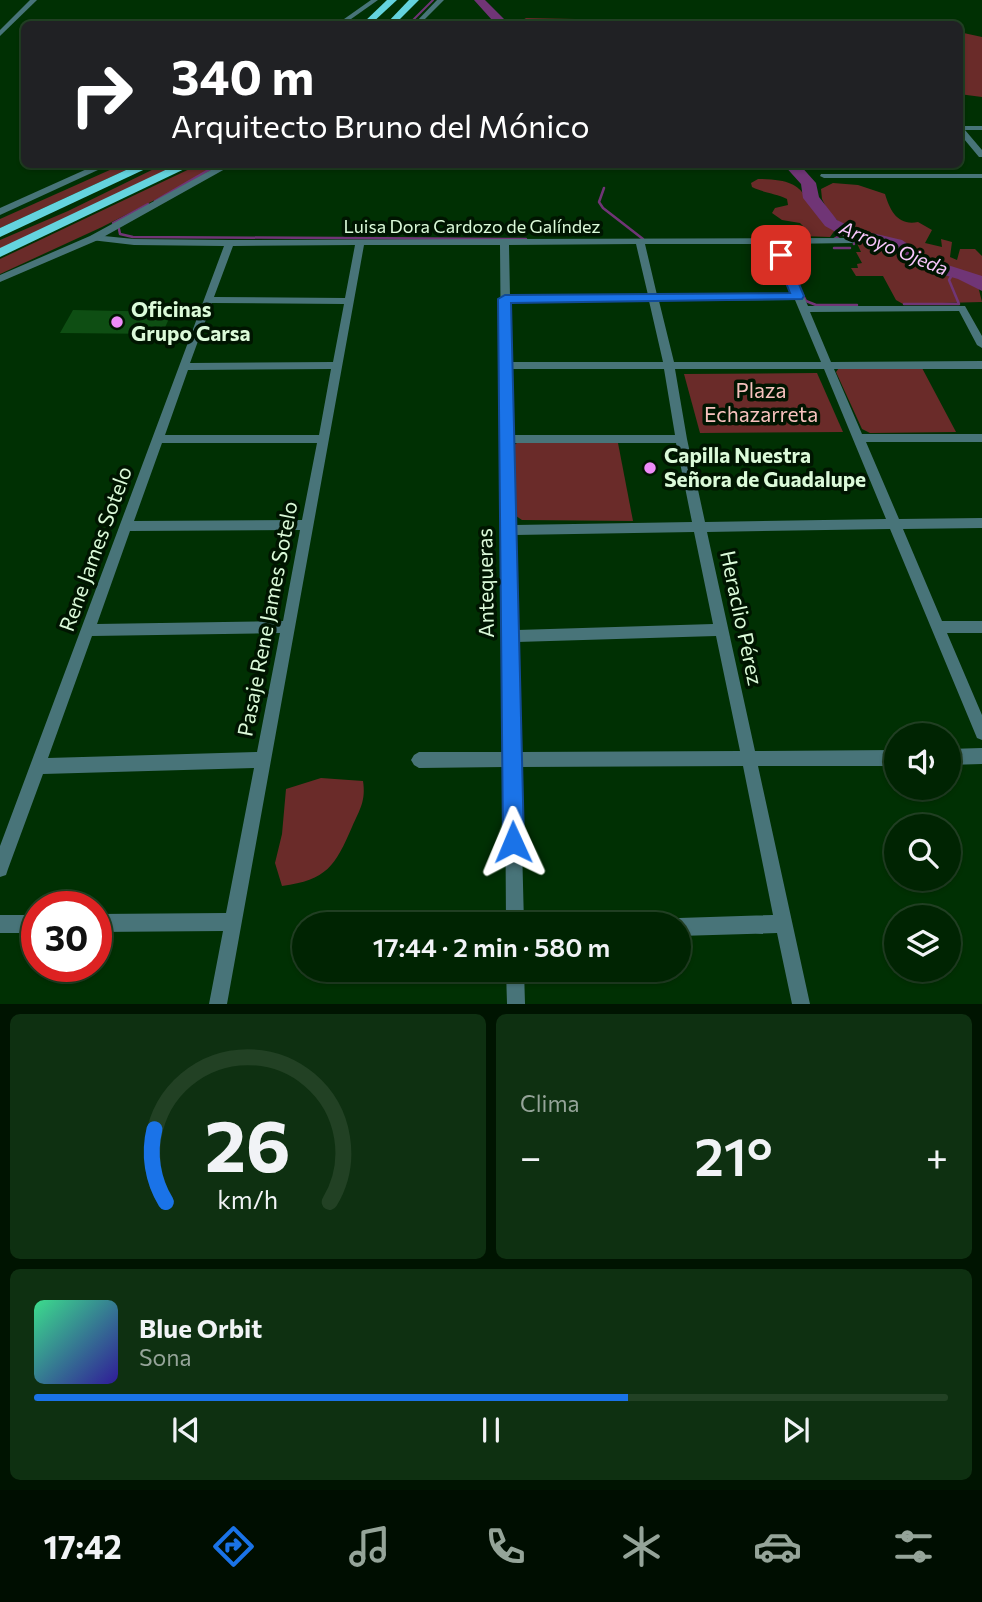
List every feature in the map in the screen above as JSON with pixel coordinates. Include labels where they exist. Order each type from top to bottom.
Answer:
[{"type":"highway","points":[[369,21],[392,0]]},
{"type":"highway","points":[[393,21],[414,0]]},
{"type":"highway","points":[[0,233],[140,168]]},
{"type":"highway","points":[[0,253],[181,168]]},
{"type":"street","points":[[0,34],[34,0]]},
{"type":"street","points":[[344,21],[375,0]]},
{"type":"street","points":[[420,21],[441,0]]},
{"type":"street","points":[[963,128],[982,128]]},
{"type":"street","points":[[963,133],[982,155]]},
{"type":"street","points":[[0,212],[98,168]]},
{"type":"street","points":[[0,279],[94,238],[152,209],[223,168]]},
{"type":"street","points":[[871,168],[875,175]]},
{"type":"street","points":[[824,176],[982,176]]},
{"type":"street","name":"Luisa Dora Cardozo de Galíndez","points":[[94,238],[134,242],[229,243],[851,242]]},
{"type":"street","name":"Antequeras","points":[[504,242],[514,912]]},
{"type":"street","name":"Heraclio Pérez","points":[[640,242],[801,1003]]},
{"type":"street","points":[[776,242],[982,733]]},
{"type":"street","name":"Rene James Sotelo","points":[[0,869],[229,243]]},
{"type":"street","name":"Pasaje Rene James Sotelo","points":[[218,1003],[360,243]]},
{"type":"street","points":[[505,299],[798,296]]},
{"type":"street","points":[[208,300],[349,301]]},
{"type":"street","points":[[803,309],[962,308],[982,345]]},
{"type":"street","points":[[183,368],[337,365]]},
{"type":"street","points":[[504,366],[982,365]]},
{"type":"street","points":[[860,439],[982,438]]},
{"type":"street","points":[[157,439],[323,439]]},
{"type":"street","points":[[507,439],[681,439]]},
{"type":"street","points":[[508,530],[892,522],[982,523]]},
{"type":"street","points":[[125,526],[307,525]]},
{"type":"street","points":[[87,630],[288,627]]},
{"type":"street","points":[[938,627],[982,627]]},
{"type":"street","points":[[510,636],[722,631]]},
{"type":"street","points":[[961,757],[982,756]]},
{"type":"street","points":[[419,760],[884,758]]},
{"type":"street","points":[[37,766],[264,760]]},
{"type":"street","points":[[112,923],[233,922]]},
{"type":"street","points":[[0,924],[21,924]]},
{"type":"street","points":[[691,927],[784,924]]},
{"type":"street","points":[[515,982],[516,1003]]},
{"type":"green space","points":[[526,18],[676,21],[521,21]]},
{"type":"green space","points":[[963,33],[982,37],[982,97],[963,95]]},
{"type":"green space","points":[[114,168],[130,168],[0,228],[0,219]]},
{"type":"green space","points":[[156,168],[175,168],[0,250],[0,240],[68,211]]},
{"type":"green space","points":[[192,168],[217,168],[102,227],[0,274],[0,259]]},
{"type":"green space","points":[[758,179],[777,180],[798,188],[815,211],[835,230],[830,237],[801,236],[794,233],[803,226],[800,223],[782,220],[772,213],[775,208],[788,205],[787,199],[752,187],[751,183]]},
{"type":"green space","points":[[833,183],[858,185],[885,194],[896,216],[905,222],[918,222],[932,230],[925,243],[942,247],[941,239],[952,242],[950,257],[957,260],[960,249],[975,249],[982,256],[982,283],[979,279],[933,265],[881,236],[846,229],[828,211],[822,199],[821,189]]},
{"type":"green space","points":[[854,237],[876,240],[897,248],[921,266],[977,282],[982,302],[903,304],[896,300],[883,276],[856,276],[851,268],[858,268],[857,264],[862,263],[856,252],[861,252]]},
{"type":"green space","points":[[839,368],[922,368],[956,432],[870,433],[862,429],[836,372]]},
{"type":"green space","name":"Plaza Echazarreta","points":[[817,373],[843,432],[700,433],[684,374]]},
{"type":"green space","points":[[518,442],[618,443],[633,521],[522,520],[516,516],[512,447]]},
{"type":"green space","points":[[321,778],[363,781],[362,805],[340,852],[328,869],[310,880],[282,886],[275,863],[282,834],[286,789]]},
{"type":"building","name":"Oficinas Grupo Carsa","points":[[73,310],[172,312],[162,334],[60,333]]},
{"type":"waterway","points":[[412,21],[433,0]]},
{"type":"waterway","name":"Arroyo Ojeda","points":[[479,0],[497,21]]},
{"type":"waterway","points":[[155,201],[212,168]]},
{"type":"waterway","name":"Arroyo Ojeda","points":[[794,168],[808,183],[811,198],[831,223],[849,233],[896,244],[923,263],[964,275],[979,281],[982,286]]},
{"type":"waterway","points":[[604,188],[599,202],[603,208],[643,239]]},
{"type":"waterway","points":[[113,223],[148,204]]},
{"type":"waterway","points":[[119,229],[120,234],[133,237],[526,239]]},
{"type":"waterway","points":[[834,239],[841,235],[841,229]]},
{"type":"waterway","points":[[852,234],[854,244]]},
{"type":"waterway","points":[[791,266],[785,252],[787,249],[810,248]]},
{"type":"waterway","points":[[834,248],[850,248]]},
{"type":"waterway","points":[[792,268],[796,279]]},
{"type":"waterway","points":[[904,304],[959,304],[949,280],[954,272]]},
{"type":"waterway","points":[[802,293],[806,301],[816,305],[857,305]]},
{"type":"place","name":"Oficinas Grupo Carsa","points":[[117,322]]},
{"type":"place","name":"Capilla Nuestra Señora de Guadalupe","points":[[650,468]]},
{"type":"route","points":[[513,842],[505,299],[798,296],[781,255]]}]
